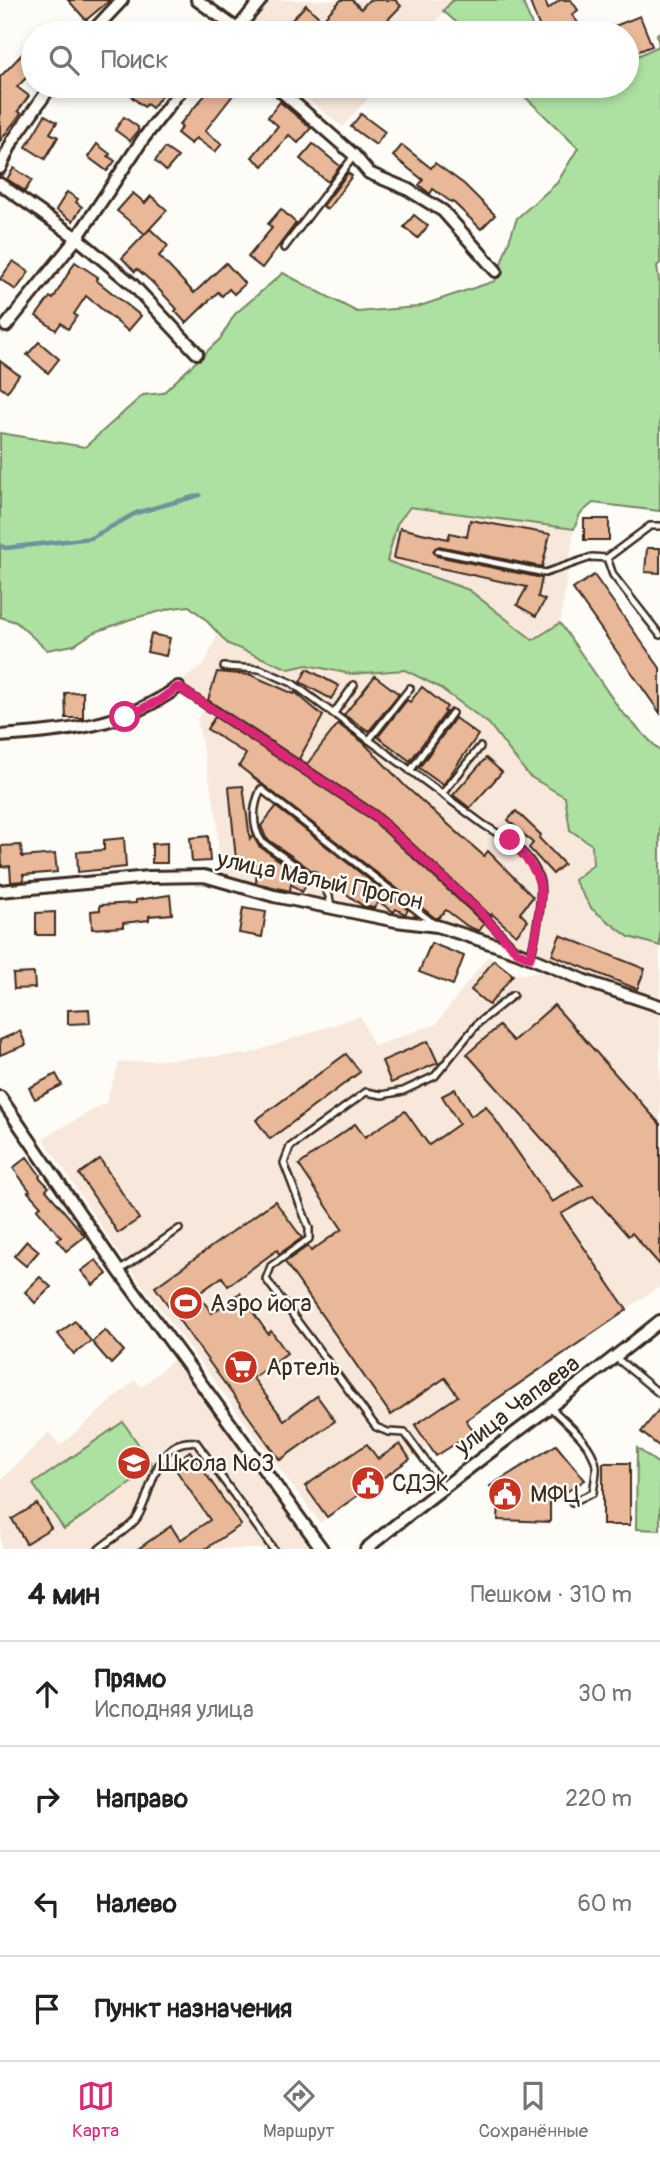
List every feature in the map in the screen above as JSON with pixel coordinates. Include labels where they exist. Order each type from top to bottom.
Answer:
[{"type":"street","points":[[102,21],[122,0]]},
{"type":"street","points":[[197,0],[223,21]]},
{"type":"street","points":[[243,21],[261,0]]},
{"type":"street","points":[[0,168],[13,140],[43,98]]},
{"type":"street","points":[[6,326],[77,238],[175,98]]},
{"type":"street","points":[[289,98],[354,155],[369,173],[407,189],[443,211],[496,271]]},
{"type":"street","points":[[0,184],[77,238],[132,284],[197,353]]},
{"type":"street","points":[[0,736],[63,729],[125,717],[160,700],[178,687]]},
{"type":"street","name":"улица Малый Прогон","points":[[0,891],[149,877],[204,876],[274,896],[437,926],[517,952],[588,982],[660,1006]]},
{"type":"street","points":[[0,1097],[119,1271],[322,1549]]},
{"type":"street","name":"улица Чапаева","points":[[366,1549],[660,1321]]},
{"type":"lane","points":[[284,248],[354,155]]},
{"type":"lane","points":[[438,551],[545,573],[592,557],[607,558],[650,526],[660,526]]},
{"type":"lane","points":[[607,558],[613,575],[660,635]]},
{"type":"lane","points":[[224,667],[260,669],[292,683],[484,825],[510,840],[528,860],[540,882],[539,909],[530,958]]},
{"type":"lane","points":[[334,713],[354,685]]},
{"type":"lane","points":[[178,687],[374,815],[486,918],[517,952]]},
{"type":"lane","points":[[369,740],[410,688]]},
{"type":"lane","points":[[410,771],[452,713]]},
{"type":"lane","points":[[442,794],[480,747]]},
{"type":"lane","points":[[331,908],[323,885],[262,842],[256,834],[254,803],[261,789],[437,926]]},
{"type":"lane","points":[[444,1486],[405,1433],[388,1433],[376,1427],[266,1279],[271,1266],[309,1239],[309,1228],[284,1163],[290,1147],[366,1092],[383,1095],[403,1091],[435,1076],[478,1023],[513,995]]},
{"type":"lane","points":[[119,1271],[179,1229]]},
{"type":"lane","points":[[615,1357],[660,1394]]},
{"type":"lane","points":[[551,1408],[577,1433],[592,1455],[596,1467],[593,1493],[572,1502]]},
{"type":"lane","points":[[99,1549],[136,1520],[158,1466],[169,1450],[183,1441],[196,1442],[210,1458],[273,1549]]},
{"type":"shaded area","points":[[273,0],[453,0],[436,21],[251,21]]},
{"type":"shaded area","points":[[306,98],[368,98],[343,127]]},
{"type":"shaded area","points":[[410,507],[574,529],[560,623],[533,640],[469,590],[387,561],[397,524]]},
{"type":"shaded area","points":[[218,633],[228,644],[289,669],[307,665],[351,674],[405,670],[439,687],[489,724],[529,776],[565,797],[570,830],[592,845],[593,865],[574,880],[592,909],[629,937],[660,946],[660,1003],[397,917],[295,897],[219,872],[217,818],[197,720],[203,710],[177,684],[204,665]]},
{"type":"shaded area","points":[[488,956],[494,960],[471,990],[489,1004],[513,975],[540,972],[660,1015],[660,1286],[466,1420],[451,1400],[416,1425],[429,1446],[410,1459],[400,1444],[378,1459],[367,1444],[306,1486],[327,1517],[320,1523],[118,1252],[43,1138],[106,1103],[119,1063],[248,1054],[360,1016],[374,1046],[436,1024]]},
{"type":"shaded area","name":"Школа №3","points":[[173,1360],[309,1541],[311,1549],[1,1549],[0,1481],[49,1432],[60,1446],[135,1380],[142,1387]]},
{"type":"green space","points":[[453,0],[522,0],[530,21],[455,21],[443,11]]},
{"type":"green space","points":[[660,32],[660,263],[657,266],[660,287],[660,511],[593,503],[580,514],[574,529],[410,507],[397,524],[387,561],[469,590],[533,640],[560,623],[621,711],[660,751],[660,946],[629,937],[592,909],[574,880],[593,865],[592,845],[570,830],[565,797],[529,776],[489,724],[439,687],[405,670],[351,674],[307,665],[289,669],[228,644],[189,606],[131,619],[93,633],[74,645],[47,650],[16,622],[0,617],[0,433],[85,447],[143,395],[163,393],[220,339],[235,314],[283,273],[357,312],[417,307],[495,281],[517,218],[557,183],[578,148],[526,98],[639,98],[639,55],[659,46],[657,34]]},
{"type":"green space","points":[[123,1422],[154,1467],[64,1529],[33,1484]]},
{"type":"green space","points":[[637,1448],[660,1465],[660,1530],[636,1529]]},
{"type":"building","points":[[68,0],[110,0],[86,20]]},
{"type":"building","points":[[341,0],[352,0],[361,9],[369,0],[395,0],[401,6],[387,21],[291,21],[306,5],[322,20]]},
{"type":"building","points":[[529,0],[545,0],[548,9],[560,0],[571,0],[578,10],[572,15],[577,21],[537,21]]},
{"type":"building","points":[[640,16],[652,46],[639,51],[639,21],[627,21]]},
{"type":"building","points":[[21,55],[21,83],[17,87],[21,90],[21,98],[28,98],[18,111],[21,113],[0,141],[0,77]]},
{"type":"building","points":[[133,98],[160,98],[152,108],[147,104],[144,107]]},
{"type":"building","points":[[203,98],[231,98],[205,131],[222,144],[215,152],[196,138],[191,144],[177,133],[182,127],[179,125]]},
{"type":"building","points":[[280,102],[311,128],[298,143],[289,135],[263,166],[252,157],[278,126],[268,117]]},
{"type":"building","points":[[361,114],[385,132],[376,145],[351,127]]},
{"type":"building","points":[[45,115],[57,122],[50,133],[58,137],[45,159],[26,147]]},
{"type":"building","points":[[124,117],[138,127],[130,141],[115,130]]},
{"type":"building","points":[[97,144],[115,161],[107,171],[88,157]]},
{"type":"building","points":[[313,144],[340,166],[328,182],[300,159]]},
{"type":"building","points":[[402,145],[431,168],[435,163],[464,184],[495,215],[481,229],[452,201],[433,189],[430,194],[419,185],[423,180],[393,156]]},
{"type":"building","points":[[165,148],[178,157],[166,171],[155,161]]},
{"type":"building","points":[[14,168],[32,180],[25,191],[7,179]]},
{"type":"building","points":[[348,173],[352,176],[327,210],[323,206]]},
{"type":"building","points":[[67,192],[78,199],[76,202],[82,207],[73,221],[56,210]]},
{"type":"building","points":[[133,193],[145,203],[151,196],[167,210],[145,234],[117,211]]},
{"type":"building","points":[[281,209],[296,223],[262,268],[248,257],[272,228],[268,224]]},
{"type":"building","points":[[414,215],[428,226],[418,238],[404,227]]},
{"type":"building","points":[[150,229],[168,246],[159,256],[194,293],[226,263],[245,284],[234,294],[229,289],[222,296],[218,292],[186,323],[152,282],[137,269],[135,272],[122,258]]},
{"type":"building","points":[[13,261],[29,272],[16,290],[0,279]]},
{"type":"building","points":[[75,262],[98,277],[96,280],[141,316],[128,331],[86,296],[68,329],[61,323],[56,330],[36,316],[50,297],[53,299]]},
{"type":"building","points":[[39,342],[59,359],[48,373],[27,355]]},
{"type":"building","points":[[0,361],[19,375],[7,392],[0,387]]},
{"type":"building","points":[[584,519],[609,519],[609,540],[584,540]]},
{"type":"building","points":[[470,520],[550,534],[542,567],[439,546],[433,551],[437,556],[542,578],[538,597],[545,600],[536,616],[517,605],[527,587],[394,558],[400,528],[448,539],[450,533],[467,537]]},
{"type":"building","points":[[647,548],[660,548],[660,573],[645,572]]},
{"type":"building","points":[[594,575],[660,668],[660,713],[573,589]]},
{"type":"building","points":[[151,634],[170,638],[166,656],[147,652]]},
{"type":"building","points":[[307,669],[339,686],[331,699],[300,682]]},
{"type":"building","points":[[217,672],[251,675],[294,694],[295,692],[323,716],[299,759],[307,764],[338,724],[364,743],[405,786],[484,856],[488,851],[533,897],[520,913],[528,921],[516,935],[492,914],[491,916],[377,811],[208,700]]},
{"type":"building","points":[[375,676],[399,694],[369,731],[344,715]]},
{"type":"building","points":[[422,687],[447,707],[410,761],[378,737],[407,700],[410,702]]},
{"type":"building","points":[[83,692],[83,718],[66,718],[65,693]]},
{"type":"building","points":[[215,717],[371,819],[484,924],[479,931],[467,926],[446,910],[435,918],[239,766],[246,754],[207,729]]},
{"type":"building","points":[[455,718],[478,735],[443,785],[419,768]]},
{"type":"building","points":[[486,758],[502,772],[470,808],[453,795]]},
{"type":"building","points":[[243,786],[250,839],[253,836],[259,846],[309,881],[302,892],[291,884],[290,891],[256,883],[257,864],[236,860],[229,787]]},
{"type":"building","points":[[276,807],[408,910],[405,914],[396,909],[394,912],[379,902],[374,908],[363,906],[266,838],[261,826]]},
{"type":"building","points":[[516,811],[541,835],[539,838],[564,864],[553,874],[529,848],[533,843],[508,820]]},
{"type":"building","points":[[208,836],[210,861],[192,862],[190,838]]},
{"type":"building","points":[[124,838],[126,867],[78,872],[77,852],[104,850],[104,840]]},
{"type":"building","points":[[167,843],[167,863],[152,863],[152,844]]},
{"type":"building","points":[[21,845],[22,857],[55,854],[57,872],[23,875],[24,881],[11,882],[10,866],[2,867],[1,846]]},
{"type":"building","points":[[170,895],[172,914],[149,916],[149,920],[123,923],[123,927],[92,929],[91,911],[100,910],[100,905],[136,903],[136,900]]},
{"type":"building","points":[[243,908],[266,912],[262,937],[239,933]]},
{"type":"building","points":[[55,912],[55,935],[36,935],[36,913]]},
{"type":"building","points":[[560,935],[645,969],[637,989],[552,955]]},
{"type":"building","points":[[431,943],[464,956],[453,985],[419,972]]},
{"type":"building","points":[[494,960],[513,975],[489,1005],[471,990]]},
{"type":"building","points":[[34,973],[35,988],[14,989],[13,974]]},
{"type":"building","points":[[554,1005],[660,1124],[660,1265],[632,1233],[628,1236],[593,1196],[561,1214],[627,1310],[466,1420],[474,1432],[436,1456],[415,1425],[458,1396],[445,1378],[391,1415],[285,1262],[308,1246],[311,1251],[342,1229],[299,1165],[355,1124],[365,1137],[405,1111],[429,1145],[459,1124],[442,1096],[455,1089],[471,1116],[486,1106],[552,1202],[583,1185],[467,1054],[499,1026],[513,1041]]},
{"type":"building","points":[[89,1009],[90,1023],[68,1024],[68,1010]]},
{"type":"building","points":[[20,1031],[26,1045],[0,1055],[0,1040]]},
{"type":"building","points":[[428,1041],[438,1063],[391,1083],[382,1061]]},
{"type":"building","points":[[346,1054],[360,1072],[270,1139],[256,1120]]},
{"type":"building","points":[[56,1074],[62,1085],[35,1099],[29,1088]]},
{"type":"building","points":[[27,1157],[39,1177],[49,1187],[46,1190],[85,1236],[66,1251],[57,1240],[61,1237],[37,1209],[41,1206],[28,1192],[30,1191],[13,1168]]},
{"type":"building","points":[[100,1159],[139,1219],[118,1233],[79,1174]]},
{"type":"building","points":[[275,1201],[302,1238],[279,1254],[277,1250],[228,1286],[222,1277],[198,1294],[212,1313],[240,1293],[268,1334],[271,1331],[287,1353],[253,1378],[284,1420],[317,1396],[335,1421],[280,1460],[155,1287]]},
{"type":"building","points":[[27,1241],[39,1251],[26,1266],[14,1256]]},
{"type":"building","points":[[96,1260],[107,1274],[93,1285],[81,1271]]},
{"type":"building","points":[[40,1277],[51,1287],[35,1303],[25,1292]]},
{"type":"building","points":[[75,1321],[91,1341],[74,1354],[58,1334]]},
{"type":"building","points":[[105,1330],[124,1351],[111,1364],[92,1342]]},
{"type":"building","points":[[660,1408],[660,1447],[641,1432]]},
{"type":"building","points":[[367,1444],[378,1459],[400,1444],[410,1459],[327,1517],[305,1486]]},
{"type":"building","points":[[556,1445],[585,1480],[560,1496],[550,1496],[550,1522],[498,1520],[499,1499],[490,1486]]},
{"type":"building","points":[[190,1451],[241,1525],[205,1549],[138,1549],[171,1526],[180,1540],[210,1520],[172,1464]]},
{"type":"building","points":[[603,1463],[630,1463],[630,1525],[603,1525]]},
{"type":"building","points":[[37,1504],[51,1528],[26,1543],[12,1519]]},
{"type":"waterway","points":[[0,546],[6,548],[91,538],[136,513],[200,495]]},
{"type":"place","name":"Аэро йога","points":[[186,1303]]},
{"type":"place","name":"Артель","points":[[241,1367]]},
{"type":"place","name":"Школа №3","points":[[134,1463]]},
{"type":"place","name":"СДЭК","points":[[368,1483]]},
{"type":"place","name":"МФЦ","points":[[505,1494]]},
{"type":"route","points":[[125,717],[145,709],[178,687],[374,815],[494,925],[517,952],[530,958],[539,909],[540,882],[528,860],[510,840]]}]
